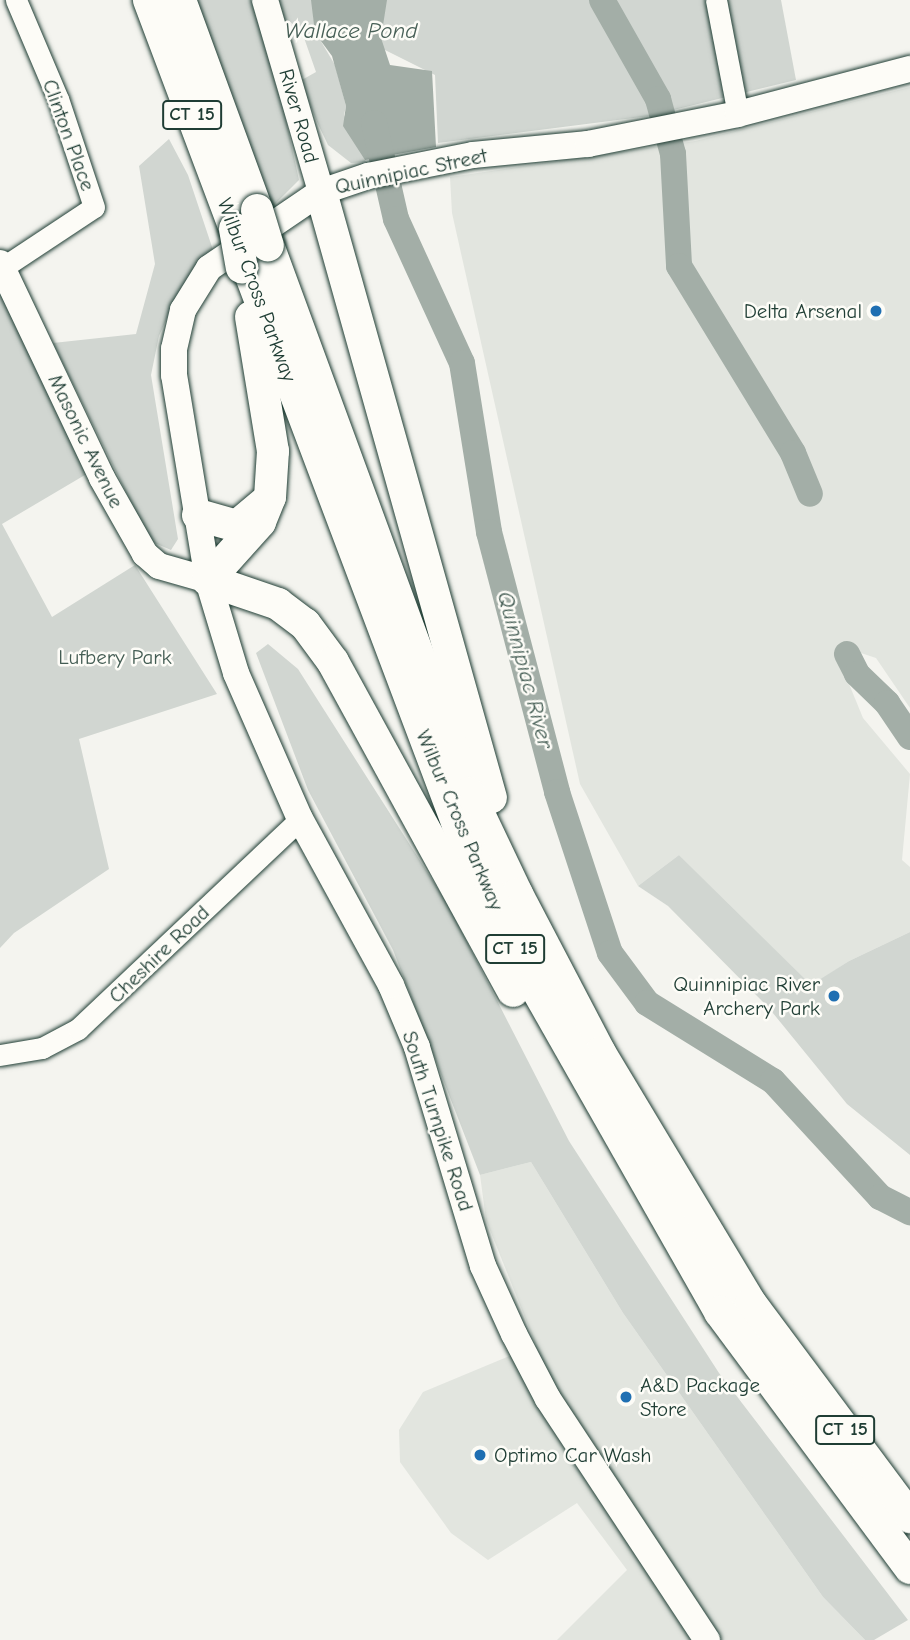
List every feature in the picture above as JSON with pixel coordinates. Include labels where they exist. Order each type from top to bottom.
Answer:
[{"type":"highway","name":"Wilbur Cross Parkway","points":[[149,0],[246,220]]},
{"type":"highway","name":"Wilbur Cross Parkway","points":[[180,0],[246,220],[252,259],[458,825],[523,965],[641,1180],[720,1312],[910,1568]]},
{"type":"highway","points":[[321,192],[516,894]]},
{"type":"highway","name":"Wilbur Cross Parkway","points":[[252,259],[469,793],[516,894],[600,1054],[751,1304],[910,1517]]},
{"type":"highway","points":[[252,259],[273,451],[270,497],[260,522],[208,580],[278,604],[305,624],[332,662],[584,1113],[641,1180]]},
{"type":"highway","points":[[198,515],[237,526],[253,517],[270,497]]},
{"type":"main road","name":"River Road","points":[[265,0],[321,192]]},
{"type":"main road","name":"Quinnipiac Street","points":[[208,580],[173,375],[183,310],[209,268],[321,192],[368,176],[447,160],[588,144],[657,131],[738,114],[910,69]]},
{"type":"main road","name":"Masonic Avenue","points":[[1,266],[102,478],[145,554],[159,566],[208,580]]},
{"type":"main road","name":"South Turnpike Road","points":[[208,580],[236,673],[300,819],[391,985],[417,1047],[483,1266],[536,1377],[707,1640]]},
{"type":"street","name":"Clinton Place","points":[[1,266],[94,206],[58,99],[16,0]]},
{"type":"street","points":[[716,0],[738,114]]},
{"type":"street","name":"Cheshire Road","points":[[0,1055],[42,1048],[78,1029],[300,819]]},
{"type":"shaded area","points":[[910,87],[910,708],[876,658],[855,651],[838,657],[863,718],[910,774],[902,860],[910,867],[910,932],[849,961],[811,986],[679,855],[638,886],[580,784],[452,213],[450,177],[695,141]]},
{"type":"shaded area","points":[[531,1162],[623,1313],[823,1597],[865,1640],[557,1640],[627,1570],[577,1503],[488,1560],[451,1533],[400,1462],[399,1430],[423,1392],[536,1345],[486,1220],[480,1175]]},
{"type":"green space","points":[[197,0],[252,0],[275,70],[299,180],[271,208]]},
{"type":"green space","points":[[275,0],[781,0],[796,80],[649,116],[438,143],[435,75],[313,14],[316,33],[335,65],[346,106],[344,115],[366,162],[351,163],[328,145],[318,124],[300,81],[316,72],[302,32],[289,21],[282,23]]},
{"type":"green space","points":[[169,139],[188,175],[213,250],[177,295],[159,336],[151,375],[178,539],[171,550],[150,541],[53,343],[136,334],[155,264],[139,166]]},
{"type":"green space","name":"Lufbery Park","points":[[0,280],[90,472],[2,524],[52,617],[135,565],[217,694],[79,739],[109,869],[14,933],[0,948]]},
{"type":"green space","points":[[268,644],[298,669],[447,903],[569,1141],[719,1373],[908,1620],[874,1640],[865,1640],[823,1597],[623,1313],[531,1162],[480,1175],[393,950],[308,790],[256,653]]},
{"type":"green space","name":"Quinnipiac River Archery Park","points":[[679,855],[811,985],[849,961],[910,932],[910,1155],[847,1104],[768,1007],[668,906],[638,886]]},
{"type":"water","name":"Wallace Pond","points":[[311,0],[387,0],[381,38],[390,65],[432,71],[436,147],[365,160],[343,126],[346,106],[332,56],[315,33]]},
{"type":"waterway","name":"Quinnipiac River","points":[[602,0],[658,99],[673,154],[679,266],[793,453],[810,494]]},
{"type":"waterway","name":"Quinnipiac River","points":[[374,123],[396,219],[462,363],[489,532],[557,792],[610,953],[647,1003],[773,1081],[880,1197],[910,1212]]},
{"type":"waterway","name":"Quinnipiac River","points":[[847,654],[857,674],[887,703],[910,737]]},
{"type":"place","name":"Delta Arsenal","points":[[876,311]]},
{"type":"place","name":"Quinnipiac River Archery Park","points":[[834,996]]},
{"type":"place","name":"A&D Package Store","points":[[626,1397]]},
{"type":"place","name":"Optimo Car Wash","points":[[480,1455]]}]
